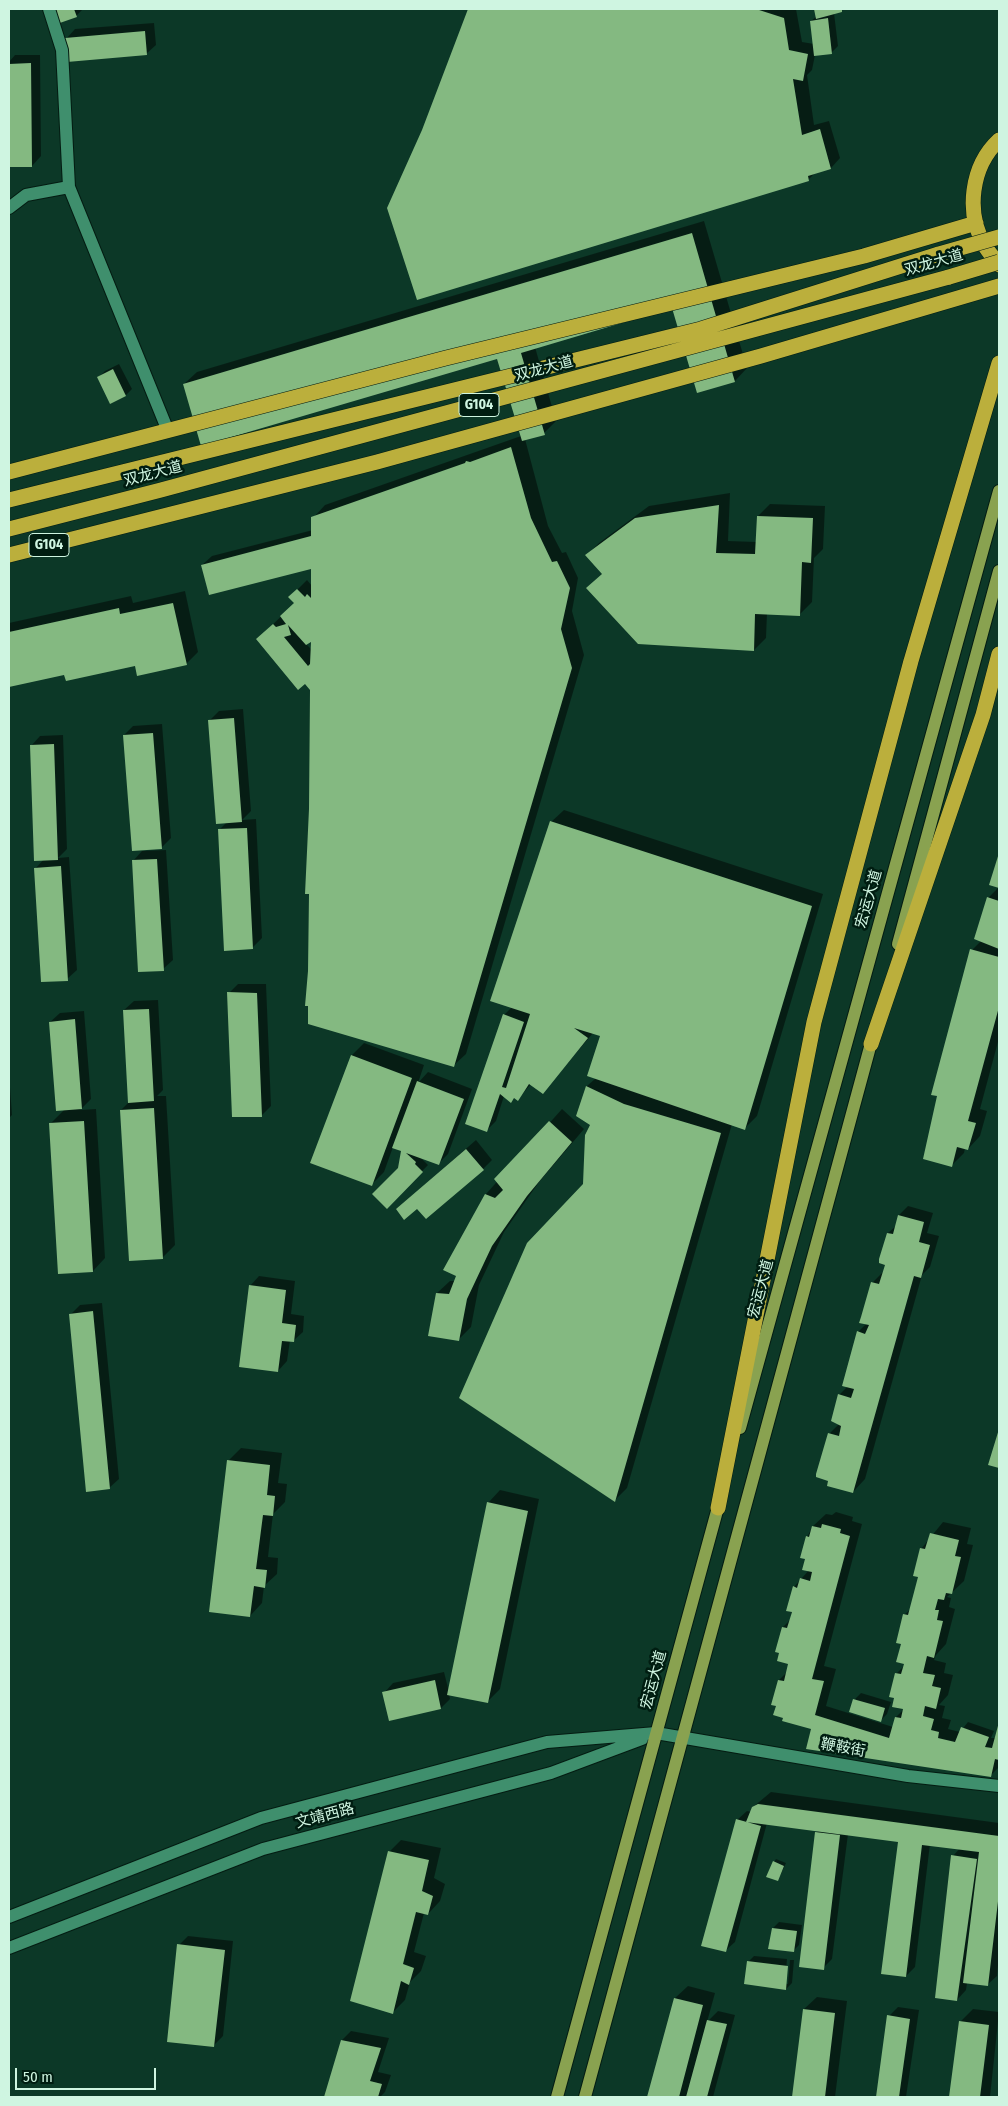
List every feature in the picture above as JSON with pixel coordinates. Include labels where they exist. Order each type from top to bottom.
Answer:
[{"type":"highway","points":[[999,140],[992,147],[978,171],[973,199],[976,223],[985,246],[999,263]]},
{"type":"highway","name":"双龙大道","points":[[9,472],[446,358],[864,256],[976,223]]},
{"type":"highway","name":"双龙大道","points":[[9,500],[701,328],[999,236]]},
{"type":"highway","name":"双龙大道","points":[[9,529],[171,488],[999,263]]},
{"type":"highway","name":"G104","points":[[9,554],[387,460],[762,356],[999,286]]},
{"type":"highway","points":[[718,1508],[814,1022],[845,900],[911,661],[999,363]]},
{"type":"highway","points":[[871,1044],[983,715],[999,654]]},
{"type":"main road","name":"宏运大道","points":[[557,2097],[999,491]]},
{"type":"main road","points":[[585,2097],[999,571]]},
{"type":"street","points":[[49,9],[62,50],[69,187],[168,431]]},
{"type":"street","points":[[9,208],[26,195],[69,187]]},
{"type":"street","name":"文靖西路","points":[[9,1917],[261,1818],[547,1742],[656,1733],[683,1738]]},
{"type":"street","name":"文靖西路","points":[[9,1948],[263,1849],[550,1773],[656,1733]]},
{"type":"street","name":"鞭鞍街","points":[[683,1738],[908,1776],[999,1786]]},
{"type":"building","points":[[48,9],[74,9],[77,17],[54,25]]},
{"type":"building","points":[[468,9],[756,9],[784,18],[789,50],[808,54],[803,81],[793,79],[802,135],[820,129],[831,169],[808,176],[809,181],[417,300],[387,208],[422,130]]},
{"type":"building","points":[[814,9],[842,9],[842,12],[816,19]]},
{"type":"building","points":[[828,18],[832,54],[814,56],[810,21]]},
{"type":"building","points":[[145,31],[147,55],[67,62],[65,38]]},
{"type":"building","points":[[31,63],[32,167],[9,167],[9,64]]},
{"type":"building","points":[[692,233],[735,382],[697,393],[672,308],[521,353],[545,435],[522,441],[497,359],[201,446],[183,384]]},
{"type":"building","points":[[113,369],[126,396],[110,404],[97,377]]},
{"type":"building","points":[[511,447],[531,518],[552,562],[557,561],[570,588],[561,629],[572,668],[454,1067],[308,1024],[308,1006],[305,1006],[308,971],[309,894],[305,894],[309,809],[310,690],[305,684],[298,690],[256,639],[273,624],[276,627],[286,624],[280,616],[294,603],[288,597],[297,589],[305,597],[307,594],[311,598],[311,569],[209,595],[201,565],[311,536],[311,517],[465,463],[466,461],[470,462]],"holes":[[[288,625],[306,645],[311,642],[310,664],[308,666],[284,637],[291,635]]]},
{"type":"building","points":[[719,505],[716,553],[755,554],[757,516],[813,518],[811,563],[802,562],[800,616],[755,614],[754,651],[638,644],[586,588],[602,574],[585,555],[635,518]]},
{"type":"building","points":[[173,603],[187,665],[137,676],[135,666],[66,681],[64,675],[9,687],[9,632],[119,608],[120,614]]},
{"type":"building","points":[[234,718],[242,822],[216,824],[208,720]]},
{"type":"building","points":[[153,733],[162,849],[132,851],[123,735]]},
{"type":"building","points":[[54,744],[58,860],[34,861],[30,745]]},
{"type":"building","points":[[550,821],[812,906],[745,1130],[587,1076],[600,1036],[574,1028],[588,1038],[543,1094],[529,1084],[518,1101],[514,1098],[511,1103],[500,1094],[487,1132],[465,1124],[503,1014],[524,1022],[502,1087],[506,1088],[530,1014],[490,1001]]},
{"type":"building","points":[[247,828],[253,949],[224,951],[218,829]]},
{"type":"building","points":[[999,853],[999,888],[989,885]]},
{"type":"building","points":[[157,859],[164,971],[138,972],[132,860]]},
{"type":"building","points":[[61,866],[68,981],[41,982],[34,868]]},
{"type":"building","points":[[987,897],[999,901],[999,949],[974,939]]},
{"type":"building","points":[[970,949],[999,957],[999,1007],[968,1121],[976,1123],[968,1150],[957,1147],[952,1167],[923,1159],[937,1096],[931,1095]]},
{"type":"building","points":[[227,992],[257,993],[262,1117],[232,1117]]},
{"type":"building","points":[[149,1009],[154,1101],[128,1103],[123,1010]]},
{"type":"building","points":[[75,1019],[82,1109],[56,1111],[49,1022]]},
{"type":"building","points":[[351,1055],[412,1078],[372,1186],[310,1163]]},
{"type":"building","points":[[417,1081],[464,1099],[439,1165],[406,1153],[423,1172],[387,1209],[372,1194],[398,1168],[401,1151],[392,1148]]},
{"type":"building","points":[[586,1086],[624,1104],[721,1133],[615,1502],[459,1398],[527,1243],[583,1184],[585,1135],[590,1125],[576,1116]]},
{"type":"building","points":[[154,1108],[163,1259],[129,1261],[120,1110]]},
{"type":"building","points":[[84,1121],[93,1272],[58,1274],[49,1123]]},
{"type":"building","points":[[549,1121],[572,1142],[527,1196],[492,1246],[467,1299],[459,1341],[428,1336],[436,1293],[449,1294],[456,1276],[443,1270],[485,1194],[495,1198],[503,1190],[494,1179]]},
{"type":"building","points":[[466,1149],[484,1170],[426,1219],[417,1209],[404,1220],[396,1209]]},
{"type":"building","points":[[898,1215],[924,1222],[919,1242],[930,1245],[921,1278],[914,1276],[853,1493],[827,1486],[828,1481],[816,1477],[816,1474],[828,1433],[839,1436],[841,1426],[831,1421],[838,1394],[851,1398],[854,1389],[842,1386],[857,1331],[865,1334],[869,1325],[859,1323],[871,1282],[879,1284],[885,1265],[879,1263],[879,1259],[887,1233],[893,1234]]},
{"type":"building","points":[[249,1285],[286,1290],[282,1323],[296,1325],[294,1342],[282,1341],[278,1372],[239,1367]]},
{"type":"building","points":[[93,1311],[110,1489],[86,1492],[69,1314]]},
{"type":"building","points":[[999,1429],[999,1468],[988,1465]]},
{"type":"building","points":[[227,1460],[270,1465],[267,1495],[275,1496],[273,1516],[263,1515],[256,1569],[267,1570],[265,1588],[254,1586],[250,1617],[209,1612]]},
{"type":"building","points":[[487,1502],[528,1511],[488,1703],[447,1695]]},
{"type":"building","points":[[822,1524],[841,1529],[840,1533],[850,1536],[812,1679],[824,1681],[815,1715],[889,1738],[895,1717],[901,1718],[903,1709],[892,1707],[894,1698],[889,1697],[895,1673],[901,1674],[904,1664],[896,1662],[901,1644],[896,1643],[903,1614],[908,1615],[918,1577],[913,1576],[920,1548],[925,1549],[930,1533],[959,1540],[955,1556],[961,1557],[952,1594],[946,1593],[944,1600],[938,1599],[935,1610],[939,1610],[937,1620],[943,1621],[934,1658],[927,1656],[923,1673],[935,1675],[932,1686],[941,1688],[936,1709],[925,1706],[923,1716],[934,1719],[931,1730],[939,1732],[938,1738],[955,1742],[961,1727],[989,1737],[985,1747],[992,1748],[999,1722],[999,1760],[995,1759],[991,1777],[806,1749],[811,1729],[782,1721],[783,1718],[773,1715],[776,1706],[771,1705],[778,1680],[784,1681],[788,1664],[777,1661],[779,1653],[775,1652],[782,1627],[787,1628],[792,1612],[786,1611],[793,1586],[797,1588],[800,1578],[810,1581],[812,1572],[802,1570],[805,1559],[800,1558],[806,1536],[809,1537],[812,1526],[821,1528]]},
{"type":"building","points":[[435,1680],[441,1709],[389,1721],[382,1692]]},
{"type":"building","points":[[853,1699],[885,1708],[881,1722],[849,1712]]},
{"type":"building","points":[[758,1804],[999,1836],[999,1893],[988,1986],[963,1983],[979,1852],[922,1845],[906,1977],[881,1974],[898,1842],[746,1822],[752,1807]]},
{"type":"building","points":[[736,1819],[761,1826],[726,1952],[701,1946]]},
{"type":"building","points":[[815,1832],[840,1835],[824,1970],[799,1967]]},
{"type":"building","points":[[388,1851],[429,1860],[422,1891],[433,1896],[428,1915],[416,1912],[403,1964],[414,1968],[409,1985],[401,1981],[393,2014],[350,2001]]},
{"type":"building","points":[[951,1855],[977,1859],[957,2001],[935,1998]]},
{"type":"building","points":[[773,1861],[784,1866],[778,1881],[766,1877]]},
{"type":"building","points":[[772,1928],[797,1931],[794,1952],[768,1949]]},
{"type":"building","points":[[177,1944],[225,1950],[214,2047],[167,2042]]},
{"type":"building","points":[[747,1961],[788,1966],[786,1990],[744,1984]]},
{"type":"building","points":[[674,1998],[703,2005],[679,2097],[647,2097]]},
{"type":"building","points":[[803,2009],[835,2013],[825,2097],[792,2097]]},
{"type":"building","points":[[887,2015],[910,2019],[899,2097],[876,2097]]},
{"type":"building","points":[[707,2020],[727,2024],[707,2097],[686,2097]]},
{"type":"building","points":[[959,2021],[989,2025],[980,2097],[949,2097]]},
{"type":"building","points":[[341,2040],[381,2048],[370,2081],[382,2084],[378,2097],[324,2097]]}]
